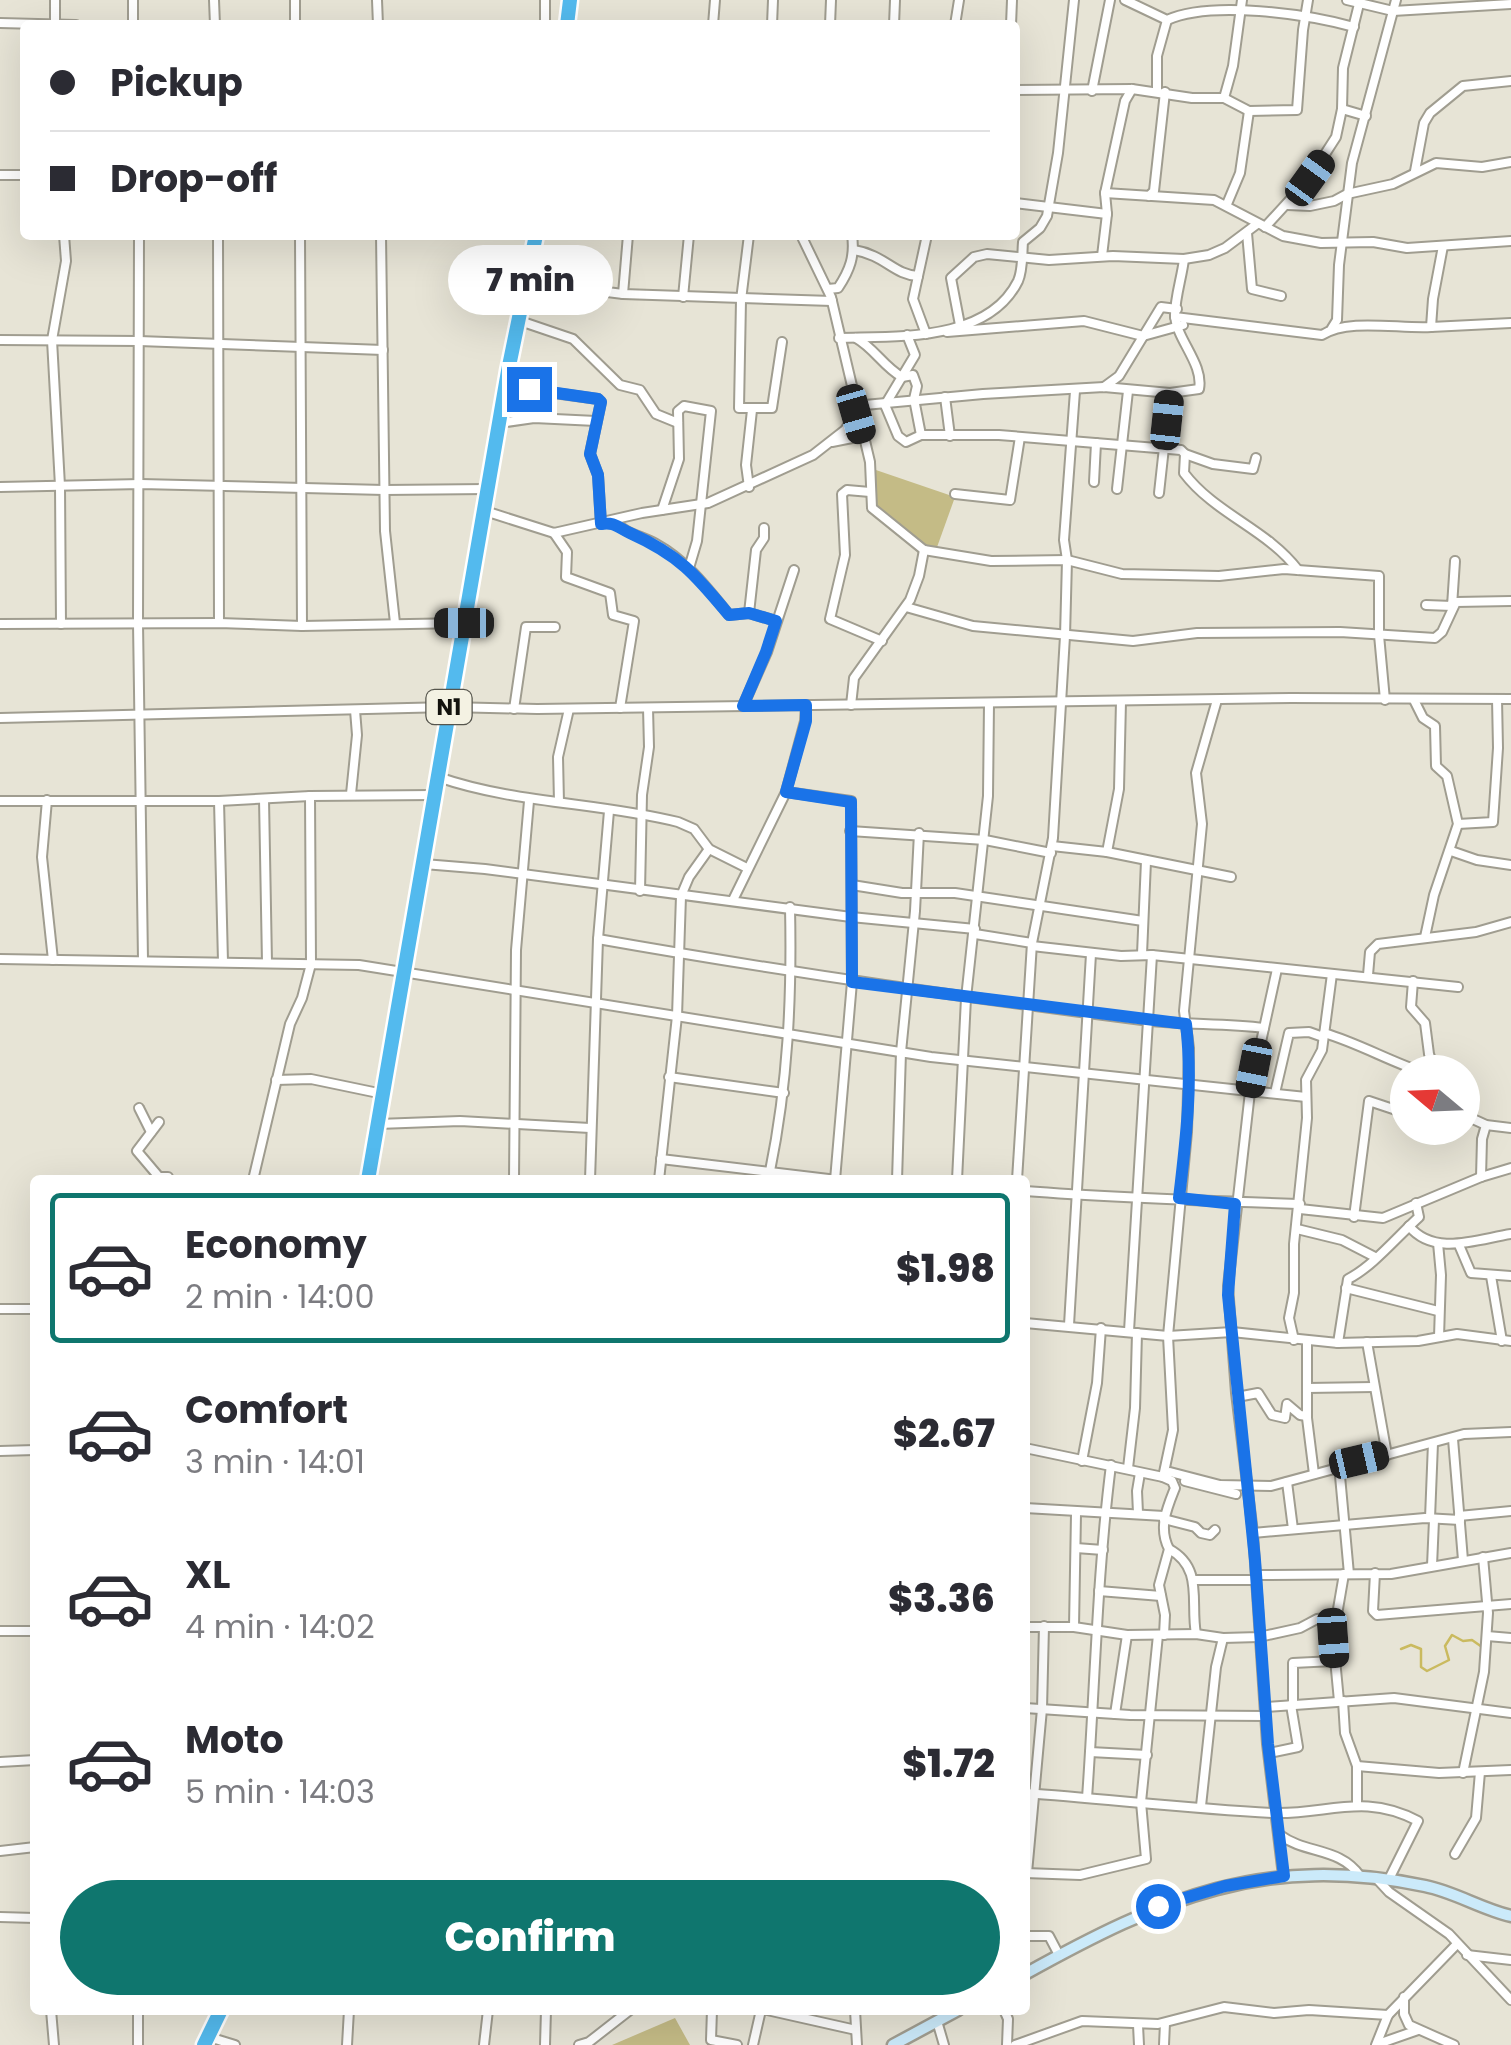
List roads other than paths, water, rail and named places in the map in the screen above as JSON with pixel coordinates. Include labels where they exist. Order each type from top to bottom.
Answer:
[{"type":"highway","name":"N1","points":[[369,1175],[508,371],[535,240]]},
{"type":"highway","points":[[206,2041],[219,2015]]},
{"type":"main road","points":[[1030,1971],[1177,1899],[1284,1876],[1389,1879],[1434,1888],[1511,1916]]},
{"type":"main road","points":[[893,2045],[948,2015]]},
{"type":"street","points":[[943,332],[999,309],[1018,280],[1023,242],[1044,223],[1058,153],[1074,0]]},
{"type":"street","points":[[1092,91],[1110,0]]},
{"type":"street","points":[[1125,0],[1170,18]]},
{"type":"street","points":[[1020,90],[1132,89],[1192,98],[1224,98],[1248,111],[1299,109],[1308,0]]},
{"type":"street","points":[[1347,0],[1393,11],[1511,4]]},
{"type":"street","points":[[1104,387],[1118,376],[1161,307],[1190,320],[1322,336],[1332,328],[1337,320],[1347,194],[1355,151],[1396,0]]},
{"type":"street","points":[[1224,98],[1242,4]]},
{"type":"street","points":[[1149,196],[1154,191],[1161,92],[1157,56],[1170,18],[1183,8],[1242,4],[1354,26]]},
{"type":"street","points":[[960,325],[952,274],[980,255],[1050,260],[1102,256],[1184,259],[1216,253],[1288,205],[1329,151],[1342,109],[1343,68],[1359,4]]},
{"type":"street","points":[[1416,171],[1424,122],[1430,112],[1463,86],[1511,81]]},
{"type":"street","points":[[1102,256],[1105,194],[1125,102],[1132,89]]},
{"type":"street","points":[[1342,109],[1366,116]]},
{"type":"street","points":[[1227,204],[1240,173],[1248,111]]},
{"type":"street","points":[[1288,205],[1318,204],[1393,184],[1436,163],[1482,167],[1511,162]]},
{"type":"street","points":[[1105,194],[1214,200],[1293,239],[1342,244],[1373,242],[1407,248],[1511,242]]},
{"type":"street","points":[[1020,203],[1107,214]]},
{"type":"street","points":[[1247,232],[1252,289],[1281,296]]},
{"type":"street","points":[[61,624],[60,486],[52,340],[66,261],[64,240]]},
{"type":"street","points":[[139,240],[138,623],[143,960]]},
{"type":"street","points":[[218,240],[219,623]]},
{"type":"street","points":[[300,240],[302,626]]},
{"type":"street","points":[[381,240],[384,490],[394,623]]},
{"type":"street","points":[[624,294],[628,240]]},
{"type":"street","points":[[683,297],[689,240]]},
{"type":"street","points":[[748,240],[742,300],[739,408],[772,408],[782,342]]},
{"type":"street","points":[[804,240],[832,301],[871,471],[872,508],[877,514],[924,550],[972,560],[1068,560],[1134,575],[1219,576],[1298,570],[1379,576],[1385,700]]},
{"type":"street","points":[[828,289],[840,286],[850,269],[853,240]]},
{"type":"street","points":[[926,240],[914,304],[926,334]]},
{"type":"street","points":[[1432,327],[1443,246]]},
{"type":"street","points":[[854,250],[881,257],[902,274],[918,276]]},
{"type":"street","points":[[855,410],[914,399],[1104,387],[1170,392],[1201,387],[1176,313],[1184,259]]},
{"type":"street","points":[[527,282],[624,294],[832,301]]},
{"type":"street","points":[[839,338],[1084,321],[1142,336],[1180,328],[1190,320]]},
{"type":"street","points":[[520,321],[573,339],[620,385],[640,390],[656,414],[678,424]]},
{"type":"street","points":[[1332,328],[1353,324],[1385,328],[1511,323]]},
{"type":"street","points":[[885,405],[916,350],[907,335]]},
{"type":"street","points":[[856,337],[902,378]]},
{"type":"street","points":[[0,340],[383,350]]},
{"type":"street","points":[[508,371],[520,376],[532,390],[598,399],[601,405],[590,454],[598,475],[601,524]]},
{"type":"street","points":[[902,378],[913,375],[918,386],[914,399],[922,436]]},
{"type":"street","points":[[1117,489],[1128,390]]},
{"type":"street","points":[[1017,1175],[1032,944],[1051,850],[1065,636],[1068,560],[1064,540],[1074,391]]},
{"type":"street","points":[[1160,492],[1170,392]]},
{"type":"street","points":[[945,397],[950,436]]},
{"type":"street","points":[[885,405],[902,440],[950,436],[1123,443],[1181,450],[1213,464],[1253,469],[1256,458]]},
{"type":"street","points":[[662,510],[678,458],[678,411],[684,406],[712,412],[690,568]]},
{"type":"street","points":[[748,487],[746,465],[752,410]]},
{"type":"street","points":[[484,511],[554,533],[720,500],[813,455],[845,430],[855,410]]},
{"type":"street","points":[[500,423],[534,418],[596,420]]},
{"type":"street","points":[[830,442],[862,436]]},
{"type":"street","points":[[955,494],[1010,500],[1020,437]]},
{"type":"street","points":[[1094,482],[1096,443]]},
{"type":"street","points":[[1185,454],[1184,473],[1193,485],[1236,519],[1274,542],[1298,570]]},
{"type":"street","points":[[0,487],[141,484],[488,489]]},
{"type":"street","points":[[870,492],[847,490],[842,494],[846,555],[830,619],[882,641]]},
{"type":"street","points":[[615,522],[690,568],[729,615],[749,613],[776,621]]},
{"type":"street","points":[[749,613],[756,550],[764,538],[764,528]]},
{"type":"street","points":[[554,533],[567,552],[566,578],[610,593],[613,615],[634,621],[620,708]]},
{"type":"street","points":[[851,705],[854,678],[906,607],[920,576],[924,550]]},
{"type":"street","points":[[906,607],[973,626],[1143,641],[1196,633],[1435,638],[1442,632],[1452,606],[1455,561]]},
{"type":"street","points":[[743,706],[794,570]]},
{"type":"street","points":[[1426,605],[1452,606],[1460,600],[1511,601]]},
{"type":"street","points":[[0,624],[464,623]]},
{"type":"street","points":[[514,709],[526,626],[555,627]]},
{"type":"street","points":[[1458,824],[1493,822],[1497,699]]},
{"type":"street","points":[[1106,852],[1119,789],[1121,700]]},
{"type":"street","points":[[1196,1634],[1193,1580],[1185,1559],[1169,1549],[1164,1540],[1164,1517],[1175,1488],[1168,1479],[1173,1430],[1168,1336],[1188,1084],[1184,1011],[1187,958],[1202,815],[1196,774],[1217,700]]},
{"type":"street","points":[[1414,700],[1423,718],[1435,726],[1436,766],[1447,776],[1458,824],[1434,895],[1425,937]]},
{"type":"street","points":[[0,718],[450,707],[1511,700]]},
{"type":"street","points":[[957,1175],[966,998],[985,840],[989,703]]},
{"type":"street","points":[[733,900],[786,792],[806,721],[806,705]]},
{"type":"street","points":[[640,890],[648,708]]},
{"type":"street","points":[[559,802],[558,757],[568,709]]},
{"type":"street","points":[[351,794],[357,735],[355,710]]},
{"type":"street","points":[[438,777],[529,801],[559,802],[686,824],[709,850],[747,868]]},
{"type":"street","points":[[786,792],[850,800],[852,982],[836,1175]]},
{"type":"street","points":[[0,801],[434,795]]},
{"type":"street","points":[[254,1175],[290,1024],[311,964],[310,796]]},
{"type":"street","points":[[264,798],[267,963]]},
{"type":"street","points":[[48,800],[42,857],[52,960]]},
{"type":"street","points":[[219,800],[223,962]]},
{"type":"street","points":[[514,1175],[515,989],[520,875],[529,801]]},
{"type":"street","points":[[590,1175],[598,939],[608,812]]},
{"type":"street","points":[[850,832],[918,833],[1051,850],[1106,852],[1231,877]]},
{"type":"street","points":[[897,1175],[901,1052],[918,833]]},
{"type":"street","points":[[659,1175],[677,1016],[682,896],[689,877],[709,850]]},
{"type":"street","points":[[1451,851],[1484,862],[1511,865]]},
{"type":"street","points":[[1128,1468],[1135,1408],[1136,1196],[1147,1021],[1146,861]]},
{"type":"street","points":[[422,864],[913,923],[1091,954],[1187,958],[1458,987]]},
{"type":"street","points":[[852,885],[916,894],[946,892],[1144,920]]},
{"type":"street","points":[[770,1171],[790,1035],[790,908]]},
{"type":"street","points":[[1368,975],[1372,946],[1476,932],[1511,922]]},
{"type":"street","points":[[598,939],[906,990],[1147,1021],[1264,1028]]},
{"type":"street","points":[[1069,1326],[1091,954]]},
{"type":"street","points":[[0,959],[311,964],[404,971],[901,1052],[1306,1097]]},
{"type":"street","points":[[1277,969],[1250,1092],[1228,1286],[1269,1753],[1284,1876]]},
{"type":"street","points":[[1294,1340],[1289,1318],[1294,1293],[1306,1080],[1318,1061],[1332,974]]},
{"type":"street","points":[[1413,981],[1410,1007],[1425,1023],[1429,1055]]},
{"type":"street","points":[[1275,1093],[1289,1033],[1324,1035],[1390,1060]]},
{"type":"street","points":[[670,1077],[784,1093]]},
{"type":"street","points":[[276,1080],[311,1079],[383,1094]]},
{"type":"street","points":[[1354,1217],[1369,1101],[1390,1108]]},
{"type":"street","points":[[139,1108],[152,1132]]},
{"type":"street","points":[[378,1124],[460,1121],[590,1128]]},
{"type":"street","points":[[157,1175],[137,1151],[159,1122]]},
{"type":"street","points":[[1480,1122],[1511,1128]]},
{"type":"street","points":[[1481,1177],[1486,1124]]},
{"type":"street","points":[[661,1159],[799,1175]]},
{"type":"street","points":[[738,1175],[741,1168]]},
{"type":"street","points":[[1030,1191],[1300,1207],[1383,1218],[1511,1168]]},
{"type":"street","points":[[1338,1343],[1350,1276],[1360,1275],[1420,1214],[1416,1203]]},
{"type":"street","points":[[1408,1226],[1416,1234],[1438,1243],[1459,1245],[1511,1234]]},
{"type":"street","points":[[1297,1229],[1342,1240],[1374,1257]]},
{"type":"street","points":[[1438,1243],[1439,1337]]},
{"type":"street","points":[[1459,1245],[1471,1273],[1511,1276]]},
{"type":"street","points":[[1030,1323],[1168,1336],[1232,1332],[1338,1343],[1457,1334],[1506,1341],[1491,1276]]},
{"type":"street","points":[[1346,1288],[1438,1312]]},
{"type":"street","points":[[0,1308],[30,1309]]},
{"type":"street","points":[[1273,1335],[1289,1318]]},
{"type":"street","points":[[1082,1460],[1097,1383],[1102,1328]]},
{"type":"street","points":[[1307,1341],[1307,1416],[1314,1474]]},
{"type":"street","points":[[1367,1342],[1387,1455]]},
{"type":"street","points":[[1307,1388],[1374,1388]]},
{"type":"street","points":[[1237,1396],[1258,1394],[1272,1415],[1285,1418],[1287,1404],[1307,1416]]},
{"type":"street","points":[[1168,1479],[1170,1472],[1220,1485],[1287,1482],[1339,1465],[1474,1433],[1509,1436]]},
{"type":"street","points":[[1453,1439],[1463,1560]]},
{"type":"street","points":[[1432,1566],[1433,1443]]},
{"type":"street","points":[[1030,1449],[1178,1478],[1236,1494]]},
{"type":"street","points":[[0,1450],[30,1450]]},
{"type":"street","points":[[1087,1798],[1111,1465]]},
{"type":"street","points":[[1339,1465],[1347,1574],[1334,1617],[1334,1660],[1344,1732],[1357,1766],[1357,1804]]},
{"type":"street","points":[[1138,1513],[1140,1472]]},
{"type":"street","points":[[1287,1482],[1293,1529]]},
{"type":"street","points":[[1030,1509],[1076,1514],[1138,1513],[1164,1517],[1210,1535],[1215,1530]]},
{"type":"street","points":[[1252,1533],[1511,1511]]},
{"type":"street","points":[[1074,1627],[1076,1514]]},
{"type":"street","points":[[1076,1548],[1103,1550]]},
{"type":"street","points":[[1030,1873],[1068,1876],[1144,1860],[1147,1854],[1141,1802],[1148,1713],[1166,1615],[1158,1585],[1169,1549]]},
{"type":"street","points":[[1193,1580],[1390,1574],[1511,1553]]},
{"type":"street","points":[[1463,1773],[1484,1672],[1487,1636],[1483,1557]]},
{"type":"street","points":[[1375,1573],[1373,1612],[1377,1615],[1511,1604]]},
{"type":"street","points":[[1099,1591],[1161,1596]]},
{"type":"street","points":[[1030,1626],[1223,1638],[1296,1629],[1316,1619],[1334,1617]]},
{"type":"street","points":[[1044,1626],[1042,1709],[1030,1793],[1278,1813],[1357,1804],[1418,1821],[1389,1879]]},
{"type":"street","points":[[0,1631],[30,1631]]},
{"type":"street","points":[[1115,1714],[1127,1635]]},
{"type":"street","points":[[1487,1636],[1511,1638]]},
{"type":"street","points":[[1202,1806],[1210,1715],[1223,1638]]},
{"type":"street","points":[[1269,1753],[1298,1747],[1292,1705],[1293,1663],[1334,1660]]},
{"type":"street","points":[[1030,1708],[1210,1715],[1404,1698],[1511,1714]]},
{"type":"street","points":[[1090,1752],[1147,1754]]},
{"type":"street","points":[[0,1762],[30,1760]]},
{"type":"street","points":[[1357,1766],[1463,1773],[1511,1770]]},
{"type":"street","points":[[1454,1854],[1476,1818],[1480,1772]]},
{"type":"street","points":[[1280,1834],[1342,1858],[1360,1876]]},
{"type":"street","points":[[0,1850],[30,1848]]},
{"type":"street","points":[[1376,1878],[1389,1892],[1439,1926],[1511,2000]]},
{"type":"street","points":[[0,1917],[30,1918]]},
{"type":"street","points":[[1030,1936],[1049,1936],[1058,1955]]},
{"type":"street","points":[[1377,2044],[1388,2015],[1457,1944]]},
{"type":"street","points":[[1467,1955],[1511,1960]]},
{"type":"street","points":[[1404,1997],[1405,2020],[1454,2045]]},
{"type":"street","points":[[1020,2044],[1082,2020],[1165,2023],[1224,2007],[1274,2013],[1308,2010],[1388,2015]]},
{"type":"street","points":[[52,2015],[54,2045]]},
{"type":"street","points":[[138,2015],[138,2045]]},
{"type":"street","points":[[347,2045],[349,2015]]},
{"type":"street","points":[[484,2045],[487,2015]]},
{"type":"street","points":[[544,2045],[546,2015]]},
{"type":"street","points":[[584,2045],[623,2015]]},
{"type":"street","points":[[712,2015],[710,2040],[737,2045]]},
{"type":"street","points":[[753,2045],[762,2015]]},
{"type":"street","points":[[787,2015],[856,2030]]},
{"type":"street","points":[[856,2015],[857,2045]]},
{"type":"street","points":[[1006,2015],[1006,2045]]},
{"type":"street","points":[[937,2021],[944,2045]]},
{"type":"street","points":[[1164,2045],[1165,2023]]},
{"type":"street","points":[[1138,2025],[1139,2045]]},
{"type":"street","points":[[1377,2044],[1418,2030]]},
{"type":"street","points":[[206,2041],[235,2045]]},
{"type":"waterway","points":[[1401,1649],[1411,1645],[1421,1649],[1421,1667],[1427,1671],[1449,1660],[1445,1646],[1452,1635],[1482,1647]]}]
